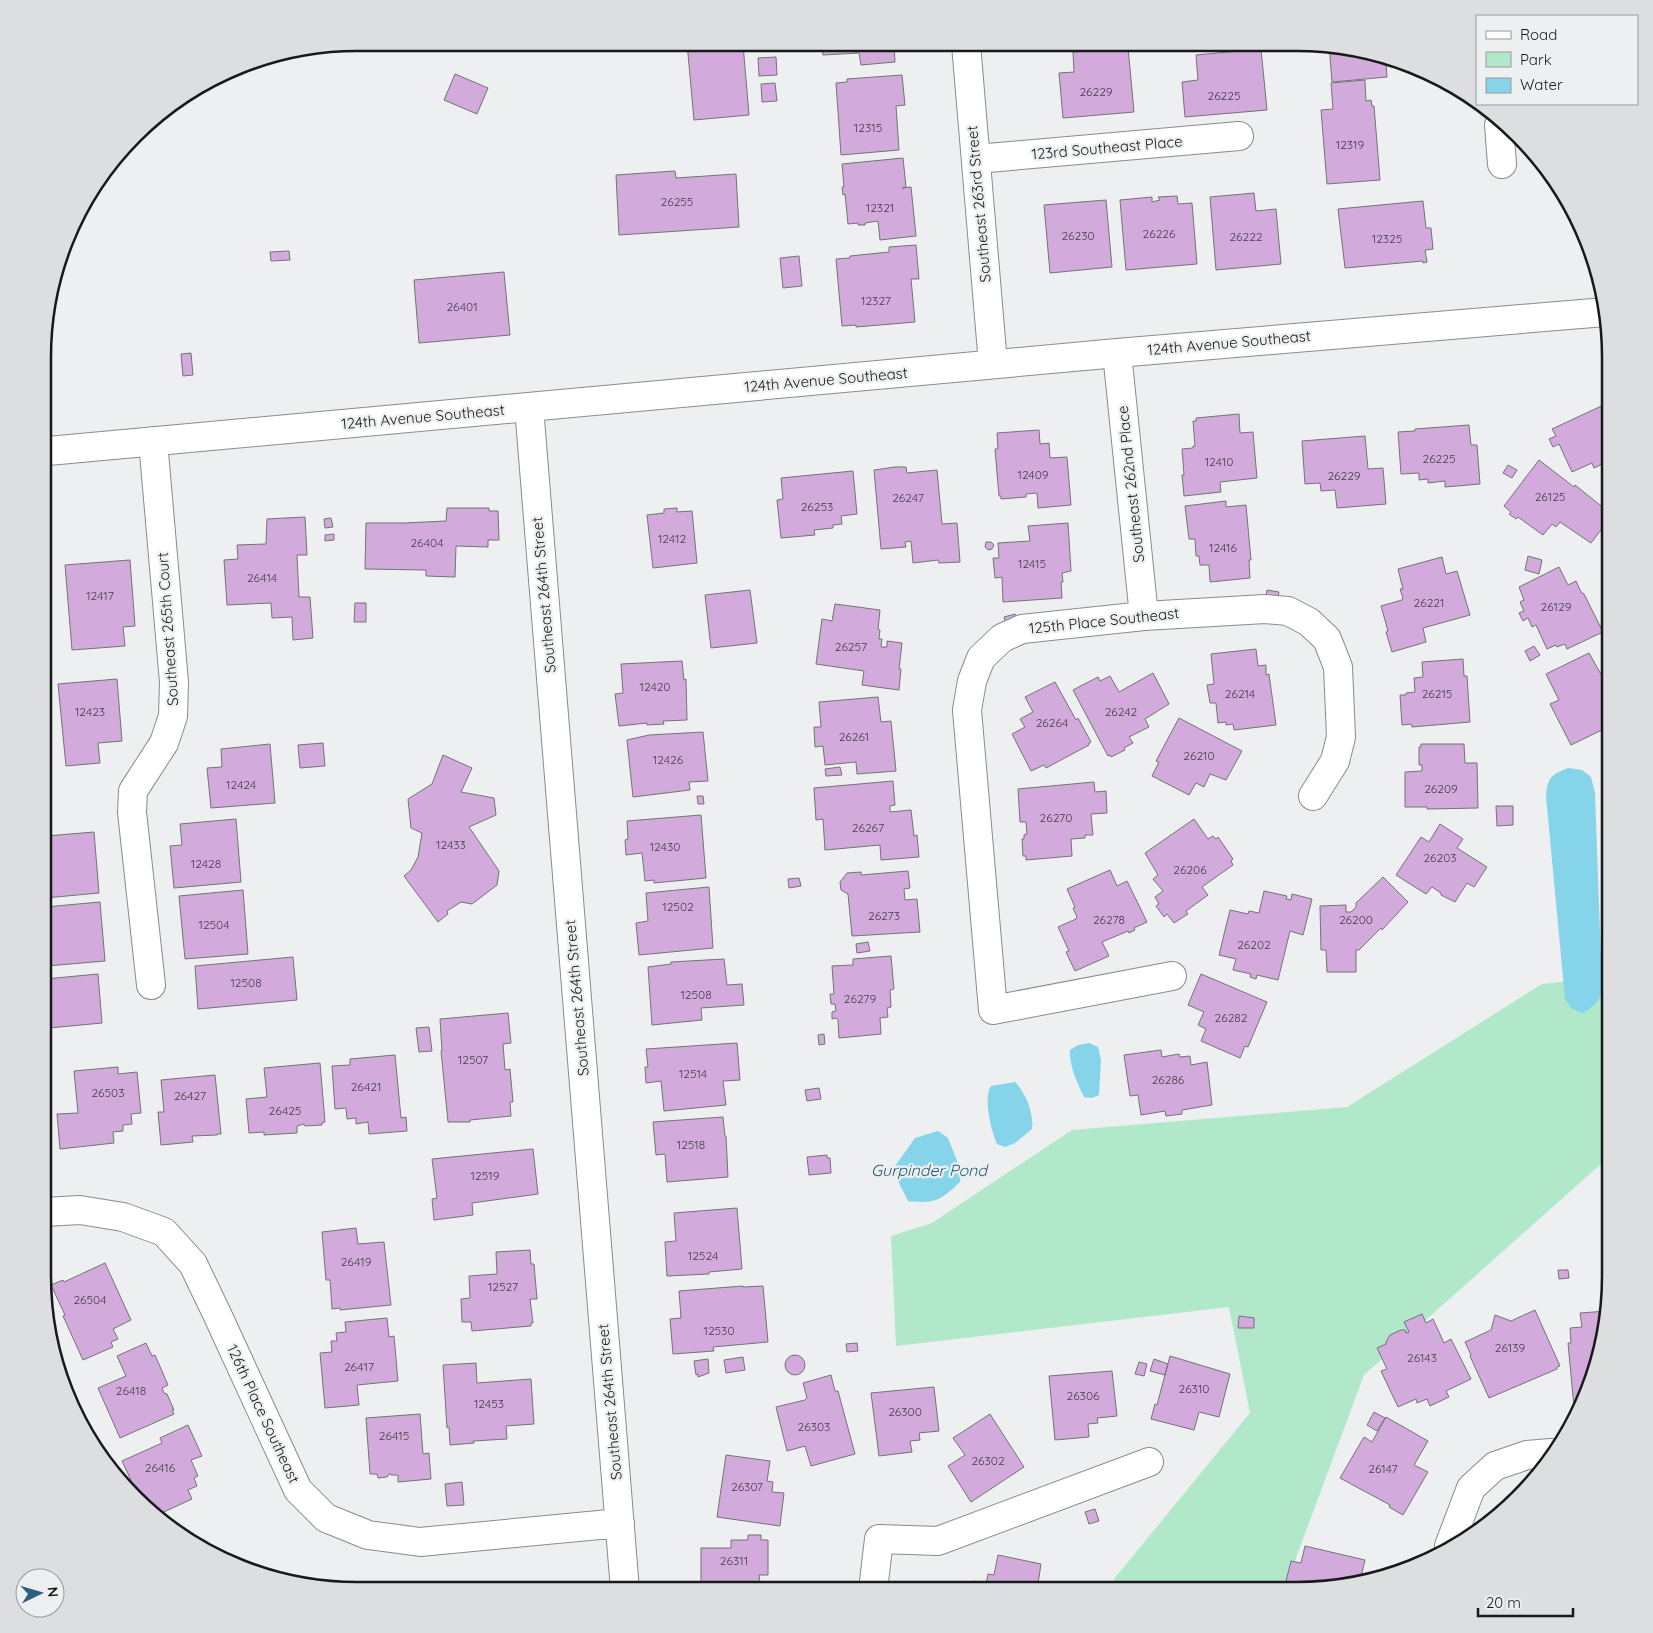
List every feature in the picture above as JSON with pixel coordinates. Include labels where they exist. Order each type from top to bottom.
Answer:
[{"type":"street","name":"Southeast 263rd Street","points":[[967,51],[992,364]]},
{"type":"street","points":[[1499,129],[1502,164]]},
{"type":"street","name":"123rd Southeast Place","points":[[976,159],[1239,136]]},
{"type":"street","name":"124th Avenue Southeast","points":[[51,451],[1118,352],[1598,313]]},
{"type":"street","name":"Southeast 262nd Place","points":[[1118,352],[1144,616]]},
{"type":"street","name":"Southeast 264th Street","points":[[529,407],[625,1582]]},
{"type":"street","name":"Southeast 265th Court","points":[[151,986],[132,812],[133,791],[164,743],[173,716],[174,682],[152,441]]},
{"type":"street","name":"125th Place Southeast","points":[[1172,976],[994,1010],[967,710],[972,681],[981,658],[1002,638],[1022,629],[1144,616],[1265,609],[1288,611],[1309,622],[1327,639],[1338,667],[1341,737],[1335,761],[1313,796]]},
{"type":"street","name":"126th Place Southeast","points":[[51,1212],[80,1210],[123,1217],[164,1232],[193,1264],[298,1490],[326,1518],[368,1534],[420,1542],[620,1523]]},
{"type":"street","points":[[1452,1539],[1471,1488],[1495,1466],[1527,1455],[1544,1453]]},
{"type":"street","points":[[874,1582],[879,1539],[938,1541],[1149,1462]]},
{"type":"green space","points":[[1602,978],[1602,1163],[1364,1375],[1287,1582],[1112,1582],[1250,1413],[1229,1307],[896,1346],[891,1236],[932,1223],[1072,1130],[1347,1107],[1542,984]]},
{"type":"water","points":[[1568,768],[1582,770],[1591,777],[1595,793],[1602,989],[1595,1004],[1582,1013],[1571,1008],[1565,999],[1546,796],[1551,778]]},
{"type":"water","points":[[1089,1043],[1098,1047],[1101,1060],[1099,1095],[1092,1098],[1084,1097],[1074,1074],[1070,1056],[1070,1050],[1078,1045]]},
{"type":"water","points":[[1015,1082],[1023,1092],[1028,1104],[1032,1117],[1032,1129],[1015,1143],[1005,1147],[997,1144],[992,1131],[988,1106],[989,1091],[991,1086]]},
{"type":"water","name":"Gurpinder Pond","points":[[938,1131],[948,1138],[961,1171],[960,1182],[948,1193],[937,1199],[925,1202],[908,1201],[898,1181],[895,1166],[915,1138]]},
{"type":"building","points":[[688,51],[744,51],[749,115],[694,120]]},
{"type":"building","points":[[823,51],[894,51],[895,62],[861,65],[859,53],[823,55]]},
{"type":"building","points":[[1128,51],[1134,112],[1063,118],[1059,73],[1074,72],[1073,52]]},
{"type":"building","points":[[1261,51],[1267,110],[1185,117],[1182,82],[1198,80],[1196,55]]},
{"type":"building","points":[[1330,53],[1355,57],[1386,65],[1387,77],[1332,82]]},
{"type":"building","points":[[776,57],[777,75],[759,76],[758,58]]},
{"type":"building","points":[[455,74],[488,88],[477,114],[444,100]]},
{"type":"building","points":[[902,75],[905,105],[896,106],[899,150],[841,155],[836,83],[847,82],[847,79]]},
{"type":"building","points":[[1365,80],[1366,101],[1371,100],[1372,106],[1374,106],[1380,180],[1327,184],[1321,110],[1333,109],[1331,83]]},
{"type":"building","points":[[775,83],[777,101],[762,102],[761,84]]},
{"type":"building","points":[[903,158],[906,187],[902,188],[911,187],[916,236],[880,240],[878,221],[865,223],[865,225],[858,225],[858,223],[848,224],[845,194],[843,195],[842,187],[844,187],[842,164]]},
{"type":"building","points":[[675,171],[676,178],[736,174],[739,227],[619,235],[616,175]]},
{"type":"building","points":[[1254,193],[1256,211],[1276,209],[1281,264],[1216,270],[1210,197]]},
{"type":"building","points":[[1177,196],[1178,204],[1192,203],[1197,264],[1126,270],[1120,200],[1152,197],[1152,202],[1160,200],[1158,197]]},
{"type":"building","points":[[1106,200],[1112,267],[1050,273],[1044,205]]},
{"type":"building","points":[[1423,201],[1426,228],[1431,228],[1433,249],[1425,250],[1427,262],[1345,268],[1338,209]]},
{"type":"building","points":[[916,245],[919,279],[911,279],[915,322],[856,327],[856,325],[842,326],[836,259],[889,252],[889,247]]},
{"type":"building","points":[[289,251],[290,260],[271,261],[270,252]]},
{"type":"building","points":[[799,256],[802,286],[783,288],[780,258]]},
{"type":"building","points":[[504,272],[510,335],[419,343],[414,280]]},
{"type":"building","points":[[191,353],[193,375],[183,376],[181,354]]},
{"type":"building","points":[[1602,406],[1602,464],[1594,468],[1592,463],[1572,472],[1559,444],[1553,447],[1549,439],[1556,436],[1552,429]]},
{"type":"building","points":[[1239,414],[1240,433],[1253,432],[1257,478],[1220,482],[1221,492],[1184,496],[1182,449],[1195,446],[1193,421],[1196,421],[1196,418]]},
{"type":"building","points":[[1469,425],[1471,445],[1477,445],[1480,484],[1445,487],[1445,481],[1428,483],[1428,479],[1419,480],[1419,473],[1401,474],[1398,432]]},
{"type":"building","points":[[1039,430],[1040,444],[1049,443],[1050,458],[1067,457],[1071,505],[1038,508],[1037,493],[1026,494],[1026,497],[1001,499],[1001,496],[999,496],[995,449],[998,449],[997,433]]},
{"type":"building","points":[[1365,436],[1368,469],[1383,468],[1386,504],[1337,508],[1335,490],[1321,491],[1320,483],[1305,484],[1302,441]]},
{"type":"building","points":[[1539,460],[1602,507],[1602,529],[1591,543],[1560,522],[1556,527],[1552,524],[1543,535],[1518,517],[1516,519],[1509,514],[1511,512],[1504,506]]},
{"type":"building","points":[[1508,465],[1517,470],[1512,478],[1503,473]]},
{"type":"building","points":[[906,467],[907,473],[937,470],[942,524],[957,523],[960,562],[939,563],[938,560],[913,563],[911,541],[905,542],[906,547],[881,549],[874,470]]},
{"type":"building","points":[[853,471],[857,514],[841,516],[842,524],[833,525],[833,528],[814,530],[815,535],[781,538],[777,500],[783,499],[781,478]]},
{"type":"building","points":[[1226,501],[1226,507],[1246,505],[1251,560],[1249,560],[1250,578],[1210,582],[1209,565],[1200,565],[1199,556],[1196,556],[1195,539],[1189,539],[1185,506]]},
{"type":"building","points":[[447,508],[489,508],[489,511],[498,511],[499,540],[488,540],[488,547],[456,546],[455,577],[426,576],[426,570],[365,569],[366,523],[446,521]]},
{"type":"building","points":[[677,508],[677,512],[692,511],[697,563],[653,568],[647,515],[664,513],[664,509]]},
{"type":"building","points":[[305,517],[307,555],[297,555],[299,597],[310,597],[313,638],[293,640],[292,617],[272,618],[271,603],[227,605],[224,560],[238,559],[237,545],[266,544],[267,519]]},
{"type":"building","points":[[331,518],[333,527],[325,528],[324,519]]},
{"type":"building","points":[[1068,523],[1071,571],[1062,573],[1062,598],[1003,602],[1002,577],[995,578],[993,558],[999,558],[998,543],[1030,541],[1028,526]]},
{"type":"building","points":[[334,534],[334,540],[325,541],[325,535]]},
{"type":"building","points":[[986,542],[991,542],[994,545],[992,549],[988,550],[985,547]]},
{"type":"building","points":[[1528,556],[1542,560],[1539,574],[1525,570]]},
{"type":"building","points":[[1442,557],[1446,574],[1457,571],[1470,615],[1423,628],[1426,642],[1392,652],[1381,606],[1402,600],[1403,598],[1400,589],[1403,589],[1398,569]]},
{"type":"building","points":[[130,560],[135,626],[123,627],[125,646],[72,650],[65,565]]},
{"type":"building","points":[[1559,567],[1568,585],[1576,581],[1602,632],[1567,649],[1565,644],[1547,649],[1536,625],[1532,627],[1528,618],[1523,621],[1519,613],[1524,611],[1520,602],[1524,600],[1519,587]]},
{"type":"building","points":[[750,590],[757,643],[711,648],[705,595]]},
{"type":"building","points":[[1267,590],[1279,592],[1278,597],[1266,595]]},
{"type":"building","points":[[355,603],[366,603],[366,622],[354,622]]},
{"type":"building","points":[[835,604],[880,610],[878,629],[880,630],[879,639],[882,639],[881,647],[887,647],[887,641],[902,643],[899,690],[862,685],[864,671],[816,664],[822,619],[832,621]]},
{"type":"building","points":[[1015,614],[1016,618],[1005,621],[1004,617]]},
{"type":"building","points":[[1534,646],[1540,655],[1530,661],[1525,651]]},
{"type":"building","points":[[1256,649],[1258,666],[1266,665],[1266,675],[1269,674],[1276,725],[1234,730],[1233,724],[1226,725],[1226,722],[1218,723],[1216,703],[1210,703],[1207,685],[1214,684],[1211,654]]},
{"type":"building","points":[[1589,653],[1602,676],[1602,730],[1571,745],[1550,704],[1559,700],[1546,674]]},
{"type":"building","points":[[1463,659],[1464,676],[1467,676],[1470,722],[1412,727],[1411,724],[1402,725],[1400,695],[1415,692],[1414,678],[1423,677],[1422,662]]},
{"type":"building","points":[[682,661],[684,680],[686,679],[687,720],[663,721],[664,724],[647,725],[647,723],[619,726],[615,694],[623,693],[621,664]]},
{"type":"building","points":[[1153,673],[1169,704],[1145,719],[1149,727],[1129,737],[1133,743],[1124,748],[1125,750],[1111,757],[1110,755],[1108,756],[1073,690],[1098,677],[1100,681],[1110,676],[1119,692]]},
{"type":"building","points":[[117,679],[122,741],[98,743],[100,763],[66,766],[58,684]]},
{"type":"building","points":[[1055,682],[1076,720],[1078,718],[1091,742],[1089,745],[1046,768],[1044,765],[1031,771],[1012,734],[1025,727],[1020,719],[1033,712],[1025,697]]},
{"type":"building","points":[[878,697],[881,722],[891,721],[896,771],[857,774],[856,762],[825,765],[823,746],[815,747],[814,727],[821,727],[819,702]]},
{"type":"building","points":[[1179,718],[1242,751],[1226,780],[1210,774],[1204,787],[1196,783],[1189,795],[1152,776],[1159,762],[1156,761]]},
{"type":"building","points":[[703,732],[708,781],[689,782],[690,790],[633,797],[627,740],[649,735]]},
{"type":"building","points":[[323,743],[325,766],[300,768],[298,745]]},
{"type":"building","points":[[270,744],[275,803],[211,808],[207,768],[222,767],[221,749]]},
{"type":"building","points":[[1421,744],[1464,744],[1465,763],[1477,763],[1478,808],[1427,809],[1427,807],[1405,807],[1405,772],[1422,771],[1422,765],[1419,765],[1419,747],[1421,747]]},
{"type":"building","points":[[443,755],[472,768],[461,792],[494,798],[496,815],[469,827],[499,871],[497,885],[472,904],[461,902],[447,911],[448,914],[438,922],[404,876],[411,870],[418,857],[422,833],[411,828],[408,799],[432,784]]},
{"type":"building","points":[[840,767],[842,775],[826,776],[825,769]]},
{"type":"building","points":[[893,781],[895,805],[890,806],[890,812],[911,810],[914,836],[917,835],[919,857],[881,860],[880,845],[825,850],[823,819],[816,820],[814,788]]},
{"type":"building","points":[[1094,782],[1095,792],[1106,791],[1107,813],[1091,814],[1093,835],[1085,835],[1085,838],[1071,839],[1072,856],[1026,860],[1026,856],[1023,856],[1022,839],[1027,834],[1026,822],[1020,822],[1018,789]]},
{"type":"building","points":[[697,796],[703,796],[704,804],[698,804]]},
{"type":"building","points":[[1496,806],[1513,806],[1513,825],[1497,826]]},
{"type":"building","points":[[701,815],[706,878],[654,883],[654,880],[645,881],[642,853],[626,855],[625,840],[628,839],[627,821]]},
{"type":"building","points":[[236,819],[241,882],[174,888],[170,846],[182,845],[180,824]]},
{"type":"building","points":[[1194,819],[1208,839],[1213,836],[1216,839],[1218,837],[1233,859],[1231,861],[1233,865],[1202,887],[1208,895],[1186,911],[1188,914],[1174,923],[1167,914],[1164,917],[1156,906],[1159,904],[1155,897],[1163,891],[1153,879],[1158,875],[1145,853]]},
{"type":"building","points":[[1440,824],[1463,839],[1457,848],[1487,867],[1474,887],[1467,883],[1455,902],[1441,895],[1432,887],[1426,894],[1396,875],[1421,837],[1429,842]]},
{"type":"building","points":[[94,832],[99,893],[51,897],[51,836]]},
{"type":"building","points":[[1110,870],[1117,886],[1127,881],[1147,922],[1134,928],[1135,930],[1129,933],[1128,931],[1102,942],[1109,956],[1075,971],[1066,952],[1069,951],[1058,927],[1077,917],[1067,889]]},
{"type":"building","points":[[908,871],[910,888],[904,889],[905,900],[917,899],[920,932],[852,936],[848,894],[841,890],[840,882],[847,873],[861,872],[861,875]]},
{"type":"building","points":[[1383,877],[1408,902],[1382,930],[1381,928],[1359,950],[1356,950],[1356,972],[1327,972],[1326,950],[1321,950],[1320,906],[1346,905],[1346,912],[1351,912],[1356,907],[1356,903]]},
{"type":"building","points":[[799,878],[801,886],[789,888],[788,879]]},
{"type":"building","points":[[709,887],[713,948],[639,955],[636,923],[648,921],[646,893]]},
{"type":"building","points":[[243,890],[248,954],[185,959],[179,896]]},
{"type":"building","points":[[1264,891],[1287,896],[1286,899],[1291,900],[1292,894],[1312,899],[1303,935],[1290,931],[1278,980],[1257,975],[1256,979],[1250,977],[1251,974],[1233,970],[1236,959],[1219,955],[1230,910],[1248,914],[1249,911],[1259,913]]},
{"type":"building","points":[[100,902],[105,961],[51,966],[51,906]]},
{"type":"building","points":[[868,942],[870,951],[857,953],[856,944]]},
{"type":"building","points":[[891,956],[894,989],[890,990],[891,1007],[887,1008],[888,1017],[880,1018],[881,1034],[839,1038],[838,1020],[836,1018],[832,1019],[832,1012],[836,1011],[835,1004],[831,1004],[830,994],[834,994],[832,966],[853,965],[853,959]]},
{"type":"building","points":[[293,957],[297,1000],[198,1009],[195,966]]},
{"type":"building","points":[[724,959],[727,985],[742,984],[744,1005],[701,1008],[702,1020],[652,1025],[648,967],[671,964],[671,962]]},
{"type":"building","points":[[98,974],[102,1023],[51,1028],[51,978]]},
{"type":"building","points":[[1201,974],[1267,1002],[1248,1047],[1245,1046],[1240,1058],[1201,1041],[1206,1029],[1198,1025],[1204,1012],[1188,1005]]},
{"type":"building","points":[[508,1013],[511,1043],[503,1044],[505,1070],[510,1069],[513,1102],[510,1102],[511,1116],[470,1120],[470,1122],[448,1122],[440,1019]]},
{"type":"building","points":[[429,1027],[432,1051],[419,1052],[416,1028]]},
{"type":"building","points":[[824,1034],[825,1044],[819,1045],[818,1035]]},
{"type":"building","points":[[737,1043],[740,1080],[723,1081],[726,1105],[664,1111],[661,1081],[646,1083],[645,1067],[648,1067],[646,1049]]},
{"type":"building","points":[[1161,1050],[1162,1057],[1179,1054],[1180,1057],[1190,1056],[1191,1065],[1207,1062],[1212,1105],[1182,1110],[1182,1114],[1166,1116],[1165,1111],[1141,1115],[1138,1095],[1130,1096],[1124,1055]]},
{"type":"building","points":[[395,1055],[401,1118],[406,1117],[407,1131],[369,1134],[368,1122],[356,1124],[356,1118],[347,1119],[346,1108],[335,1109],[332,1066],[350,1065],[350,1059]]},
{"type":"building","points":[[320,1063],[325,1122],[322,1125],[305,1126],[304,1124],[297,1126],[297,1133],[264,1135],[264,1132],[249,1133],[246,1099],[267,1097],[264,1068]]},
{"type":"building","points":[[118,1067],[118,1074],[137,1072],[141,1113],[131,1114],[132,1124],[123,1125],[123,1131],[113,1132],[114,1143],[60,1149],[57,1114],[78,1113],[74,1071]]},
{"type":"building","points":[[215,1075],[221,1134],[192,1136],[193,1142],[161,1145],[158,1112],[164,1112],[161,1080]]},
{"type":"building","points":[[819,1088],[821,1099],[807,1101],[805,1090]]},
{"type":"building","points":[[723,1117],[728,1177],[667,1182],[665,1154],[656,1155],[653,1122]]},
{"type":"building","points":[[533,1149],[538,1194],[472,1203],[473,1215],[434,1220],[432,1199],[437,1198],[432,1159]]},
{"type":"building","points":[[827,1155],[827,1158],[830,1158],[831,1173],[809,1175],[807,1157]]},
{"type":"building","points":[[737,1208],[742,1269],[709,1272],[709,1274],[667,1276],[665,1242],[676,1241],[674,1213]]},
{"type":"building","points":[[356,1228],[358,1244],[384,1242],[391,1305],[340,1310],[340,1308],[332,1309],[330,1280],[326,1280],[322,1232]]},
{"type":"building","points":[[530,1250],[531,1264],[534,1264],[537,1299],[530,1299],[533,1323],[531,1323],[531,1326],[472,1331],[471,1322],[462,1322],[461,1299],[470,1298],[469,1276],[497,1274],[496,1252]]},
{"type":"building","points":[[105,1263],[131,1320],[113,1329],[118,1339],[111,1342],[113,1347],[83,1360],[52,1286],[63,1280],[64,1282]]},
{"type":"building","points":[[1558,1270],[1568,1270],[1569,1278],[1559,1279]]},
{"type":"building","points":[[763,1286],[768,1342],[713,1347],[714,1351],[673,1354],[670,1319],[681,1318],[679,1291]]},
{"type":"building","points":[[1535,1310],[1560,1366],[1557,1369],[1489,1398],[1465,1342],[1491,1330],[1495,1315],[1511,1321]]},
{"type":"building","points":[[1599,1312],[1596,1335],[1586,1374],[1574,1403],[1568,1343],[1571,1343],[1570,1328],[1582,1327],[1580,1313]]},
{"type":"building","points":[[1422,1314],[1426,1323],[1433,1319],[1444,1343],[1451,1339],[1471,1379],[1446,1391],[1449,1397],[1430,1406],[1427,1399],[1417,1403],[1416,1399],[1398,1407],[1381,1371],[1387,1369],[1377,1348],[1386,1344],[1390,1335],[1401,1330],[1405,1330],[1406,1333],[1409,1332],[1404,1322]]},
{"type":"building","points":[[1239,1316],[1254,1318],[1254,1328],[1238,1328]]},
{"type":"building","points":[[387,1318],[389,1337],[394,1336],[398,1381],[357,1385],[359,1405],[325,1408],[320,1353],[332,1352],[331,1341],[337,1341],[336,1333],[346,1332],[345,1322]]},
{"type":"building","points":[[146,1343],[152,1356],[155,1355],[168,1385],[162,1388],[164,1393],[167,1394],[174,1414],[120,1438],[98,1388],[126,1376],[117,1356]]},
{"type":"building","points":[[857,1343],[858,1351],[847,1352],[846,1344]]},
{"type":"building","points":[[791,1355],[799,1355],[805,1361],[805,1369],[799,1375],[791,1375],[785,1369],[785,1361]]},
{"type":"building","points":[[1170,1356],[1230,1374],[1219,1417],[1199,1412],[1194,1430],[1151,1419],[1155,1404],[1157,1405]]},
{"type":"building","points":[[743,1357],[745,1370],[726,1373],[724,1360]]},
{"type":"building","points":[[708,1359],[709,1373],[698,1377],[694,1361]]},
{"type":"building","points":[[1154,1359],[1168,1364],[1165,1375],[1150,1371]]},
{"type":"building","points":[[1139,1362],[1147,1364],[1144,1376],[1135,1374]]},
{"type":"building","points":[[476,1363],[477,1383],[531,1379],[534,1424],[506,1426],[507,1439],[473,1441],[474,1443],[450,1445],[449,1427],[447,1428],[443,1365]]},
{"type":"building","points":[[1112,1371],[1117,1416],[1097,1418],[1098,1423],[1088,1424],[1089,1437],[1055,1440],[1049,1376]]},
{"type":"building","points":[[831,1375],[835,1391],[838,1391],[855,1454],[811,1466],[805,1446],[787,1451],[776,1407],[805,1400],[807,1398],[803,1383]]},
{"type":"building","points":[[934,1387],[939,1431],[919,1433],[920,1440],[910,1441],[912,1452],[879,1456],[871,1393]]},
{"type":"building","points":[[1374,1412],[1385,1418],[1377,1431],[1367,1425]]},
{"type":"building","points":[[420,1414],[423,1454],[429,1453],[431,1479],[398,1482],[398,1475],[391,1475],[390,1473],[387,1477],[378,1478],[377,1474],[370,1474],[366,1418]]},
{"type":"building","points":[[990,1414],[1024,1467],[971,1502],[948,1466],[965,1455],[953,1438]]},
{"type":"building","points":[[1386,1417],[1428,1441],[1414,1465],[1428,1472],[1403,1515],[1389,1507],[1390,1505],[1340,1478],[1364,1437],[1372,1442]]},
{"type":"building","points":[[188,1425],[202,1456],[191,1460],[198,1476],[194,1478],[197,1486],[188,1490],[192,1499],[164,1512],[132,1482],[122,1461],[162,1443],[160,1438]]},
{"type":"building","points":[[726,1455],[770,1461],[767,1481],[773,1482],[772,1492],[784,1493],[780,1526],[717,1517]]},
{"type":"building","points":[[462,1482],[464,1505],[447,1506],[445,1484]]},
{"type":"building","points":[[1095,1509],[1099,1521],[1089,1524],[1085,1512]]},
{"type":"building","points":[[748,1535],[761,1535],[761,1540],[768,1540],[768,1575],[759,1575],[760,1582],[701,1582],[701,1548],[731,1548],[731,1540],[748,1540]]},
{"type":"building","points":[[1305,1546],[1365,1560],[1362,1574],[1316,1581],[1286,1581],[1291,1561],[1301,1563]]},
{"type":"building","points":[[998,1555],[1041,1564],[1038,1582],[986,1582],[988,1574],[994,1575]]}]
